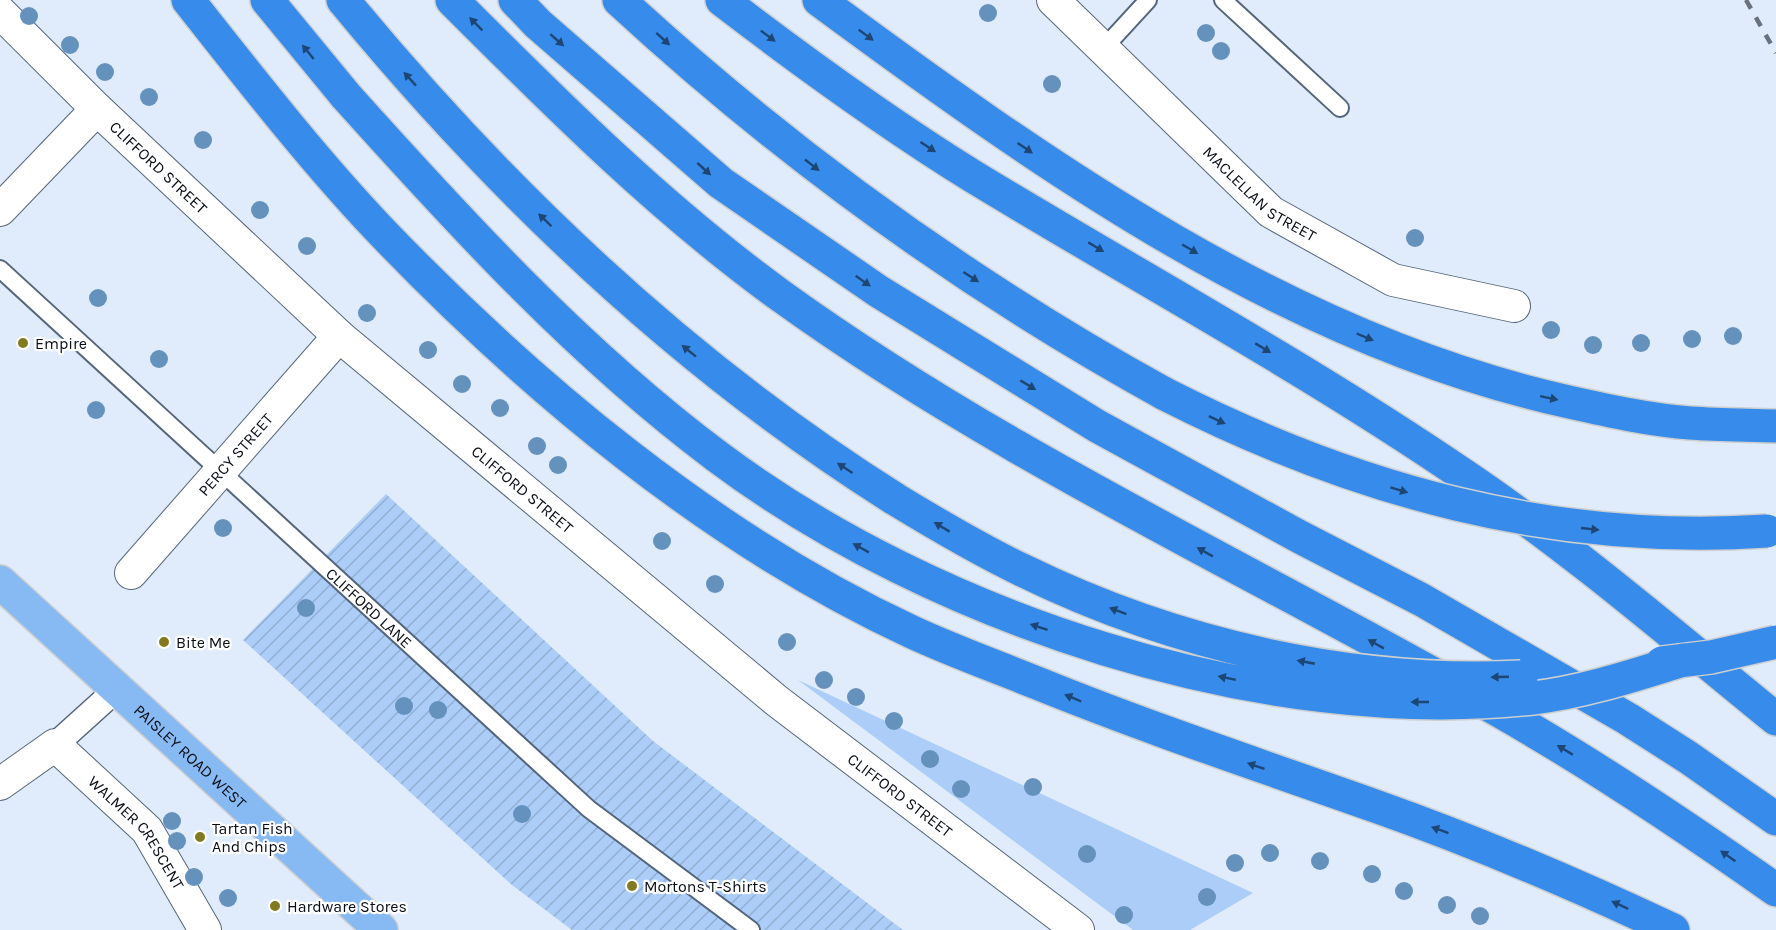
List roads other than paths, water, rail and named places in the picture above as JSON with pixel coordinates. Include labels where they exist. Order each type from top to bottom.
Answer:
[{"type":"highway","points":[[188,0],[245,72],[375,224],[460,311],[539,382],[615,445],[694,503],[768,551],[842,596],[909,630],[976,660],[1092,706],[1456,836],[1557,876],[1673,930]]},
{"type":"highway","points":[[267,0],[346,96],[428,186],[548,309],[675,423],[753,483],[813,520],[888,563],[962,598],[1057,633],[1187,670],[1265,687],[1360,698],[1408,702],[1535,698],[1614,681],[1683,660]]},
{"type":"highway","points":[[343,0],[428,100],[522,197],[629,301],[747,398],[841,465],[972,545],[1023,571],[1157,626],[1281,658],[1337,668],[1401,675],[1498,678],[1594,672],[1711,657],[1776,642]]},
{"type":"highway","points":[[452,0],[615,160],[721,249],[802,309],[891,369],[1024,450],[1229,566],[1533,730],[1641,798],[1776,890]]},
{"type":"highway","points":[[515,0],[538,24],[721,183],[878,291],[1097,426],[1299,537],[1422,600],[1628,719],[1776,819]]},
{"type":"highway","points":[[620,0],[706,77],[843,189],[998,295],[1165,394],[1240,431],[1311,460],[1456,506],[1515,518],[1593,529],[1703,535],[1772,531]]},
{"type":"highway","points":[[722,0],[834,83],[955,164],[1326,386],[1464,475],[1583,564],[1776,719]]},
{"type":"highway","points":[[819,0],[1018,143],[1140,220],[1287,302],[1439,366],[1529,393],[1588,406],[1690,423],[1776,426]]},
{"type":"main road","name":"PAISLEY ROAD WEST","points":[[0,582],[381,930]]},
{"type":"street","name":"MACLELLAN STREET","points":[[1053,0],[1271,212],[1393,280],[1514,306]]},
{"type":"street","name":"CLIFFORD STREET","points":[[0,12],[97,109],[339,336],[777,701],[1078,930]]},
{"type":"street","points":[[0,210],[97,109]]},
{"type":"street","name":"PERCY STREET","points":[[131,573],[339,336]]},
{"type":"street","points":[[0,784],[55,745],[117,689]]},
{"type":"street","name":"WALMER CRESCENT","points":[[55,745],[147,830],[205,930]]},
{"type":"lane","points":[[1103,49],[1149,0]]},
{"type":"lane","points":[[1223,0],[1340,108]]},
{"type":"lane","name":"CLIFFORD LANE","points":[[0,269],[589,809],[751,930]]},
{"type":"railway","points":[[1746,0],[1776,53]]},
{"type":"place","name":"Empire","points":[[23,343]]},
{"type":"place","name":"Bite Me","points":[[164,642]]},
{"type":"place","name":"Tartan Fish And Chips","points":[[200,837]]},
{"type":"place","name":"Mortons T-Shirts","points":[[632,886]]},
{"type":"place","name":"Hardware Stores","points":[[275,906]]}]
